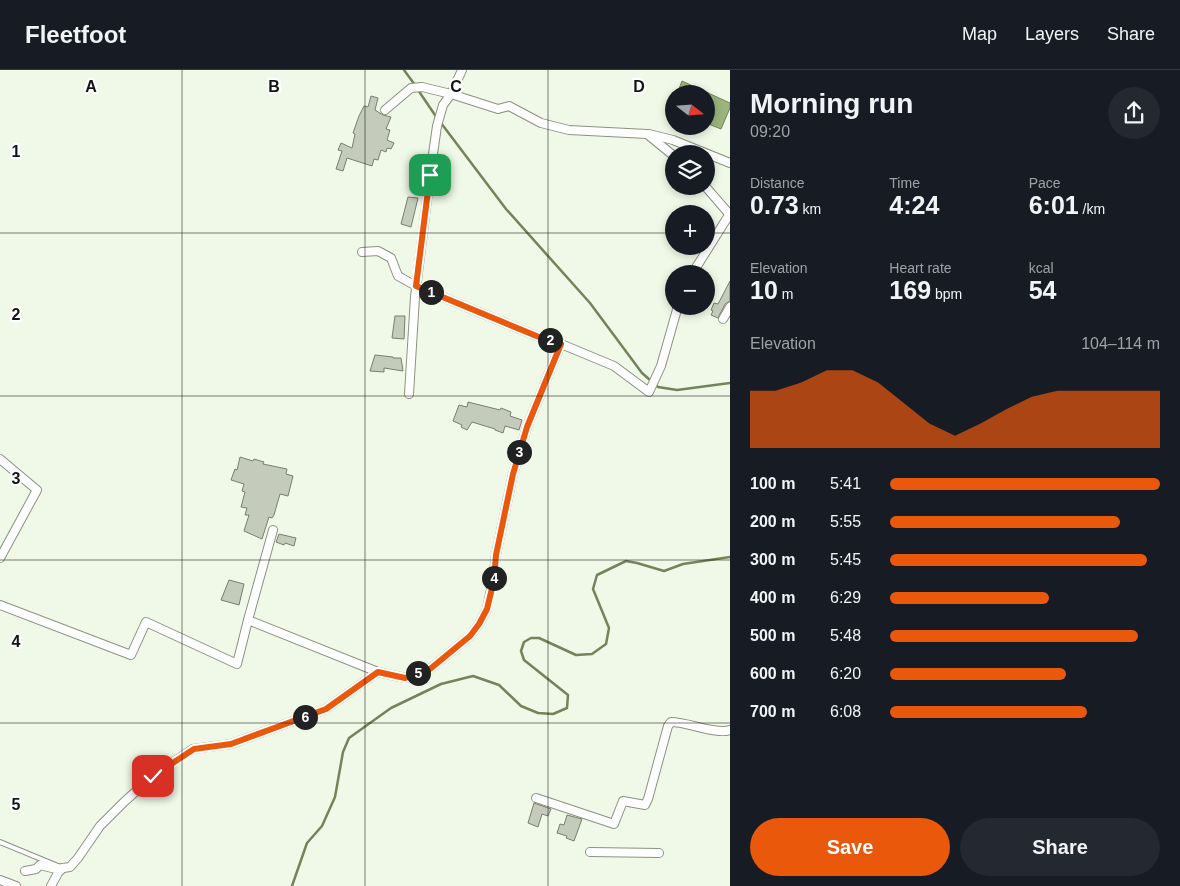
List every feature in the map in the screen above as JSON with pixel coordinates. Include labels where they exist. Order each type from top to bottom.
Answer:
[{"type":"street","points":[[409,394],[416,286],[437,126],[442,105],[451,94],[462,70]]},
{"type":"street","points":[[385,110],[411,88],[422,87],[498,108],[509,106],[541,123],[570,130],[647,134],[673,140],[730,163]]},
{"type":"street","points":[[647,134],[665,149]]},
{"type":"street","points":[[698,265],[729,215],[713,195]]},
{"type":"street","points":[[362,252],[378,251],[390,258],[398,276],[416,286],[614,366],[649,392],[661,366],[675,315]]},
{"type":"street","points":[[723,319],[730,307]]},
{"type":"street","points":[[248,620],[378,672],[405,678],[430,669],[470,636],[487,609],[513,474],[524,437],[561,344]]},
{"type":"street","points":[[0,459],[37,490],[0,558]]},
{"type":"street","points":[[0,605],[131,654],[146,622],[237,664],[274,530]]},
{"type":"street","points":[[26,871],[40,865],[56,869],[70,866],[78,858],[100,826],[124,802],[153,776],[194,749],[231,744],[326,709],[378,672]]},
{"type":"street","points":[[536,798],[614,824],[623,801],[645,804],[648,799],[668,726],[671,722],[728,733]]},
{"type":"street","points":[[590,852],[659,853]]},
{"type":"street","points":[[51,886],[63,868]]},
{"type":"street","points":[[0,880],[16,886]]},
{"type":"lane","points":[[0,842],[63,868]]},
{"type":"shaded area","points":[[682,81],[691,85],[680,85]]},
{"type":"shaded area","points":[[715,96],[730,103],[730,108],[721,129],[715,127]]},
{"type":"building","points":[[371,96],[378,98],[375,110],[391,117],[386,129],[390,130],[387,140],[394,143],[391,149],[387,148],[386,152],[381,150],[378,160],[374,159],[372,166],[347,158],[343,171],[336,169],[342,151],[338,150],[341,143],[352,148],[355,134],[353,133],[359,116],[364,106],[368,107]]},
{"type":"building","points":[[408,197],[418,198],[411,227],[401,224]]},
{"type":"building","points":[[730,281],[730,301],[725,304],[718,318],[711,315],[715,315],[715,303],[718,304]]},
{"type":"building","points":[[395,316],[405,316],[404,339],[392,338]]},
{"type":"building","points":[[375,355],[401,358],[403,371],[384,368],[384,372],[370,371]]},
{"type":"building","points":[[468,402],[500,410],[501,408],[511,412],[510,416],[522,420],[519,430],[505,426],[503,433],[472,422],[467,430],[461,427],[462,425],[453,421],[459,405],[467,407]]},
{"type":"building","points":[[240,457],[253,461],[254,459],[264,462],[263,464],[287,469],[286,474],[293,476],[288,496],[280,494],[274,515],[272,518],[269,517],[262,539],[244,531],[249,515],[245,515],[247,508],[241,507],[245,492],[242,491],[244,484],[231,480],[235,469],[237,470]]},
{"type":"building","points":[[279,534],[296,538],[294,546],[276,542]]},
{"type":"building","points":[[229,580],[244,584],[239,605],[221,600]]},
{"type":"building","points":[[534,803],[551,809],[548,816],[542,814],[538,827],[528,823]]},
{"type":"building","points":[[567,815],[582,819],[574,841],[566,838],[567,836],[557,833],[560,824],[564,825]]},
{"type":"waterway","points":[[404,70],[415,85]]},
{"type":"waterway","points":[[418,90],[437,118]]},
{"type":"waterway","points":[[441,123],[506,209],[590,303],[642,373],[658,387],[677,390],[730,383]]},
{"type":"waterway","points":[[292,886],[307,843],[322,826],[335,797],[343,752],[349,738],[391,708],[441,684],[473,676],[499,685],[521,706],[538,713],[553,714],[567,708],[568,695],[524,660],[521,651],[524,642],[531,638],[539,638],[576,655],[592,654],[606,644],[609,628],[593,589],[597,575],[626,561],[664,571],[683,564],[730,557]]},
{"type":"route","points":[[153,776],[194,749],[231,744],[326,709],[378,672],[405,678],[430,669],[470,636],[487,609],[513,474],[527,427],[561,344],[539,337],[416,286],[430,175]]}]
